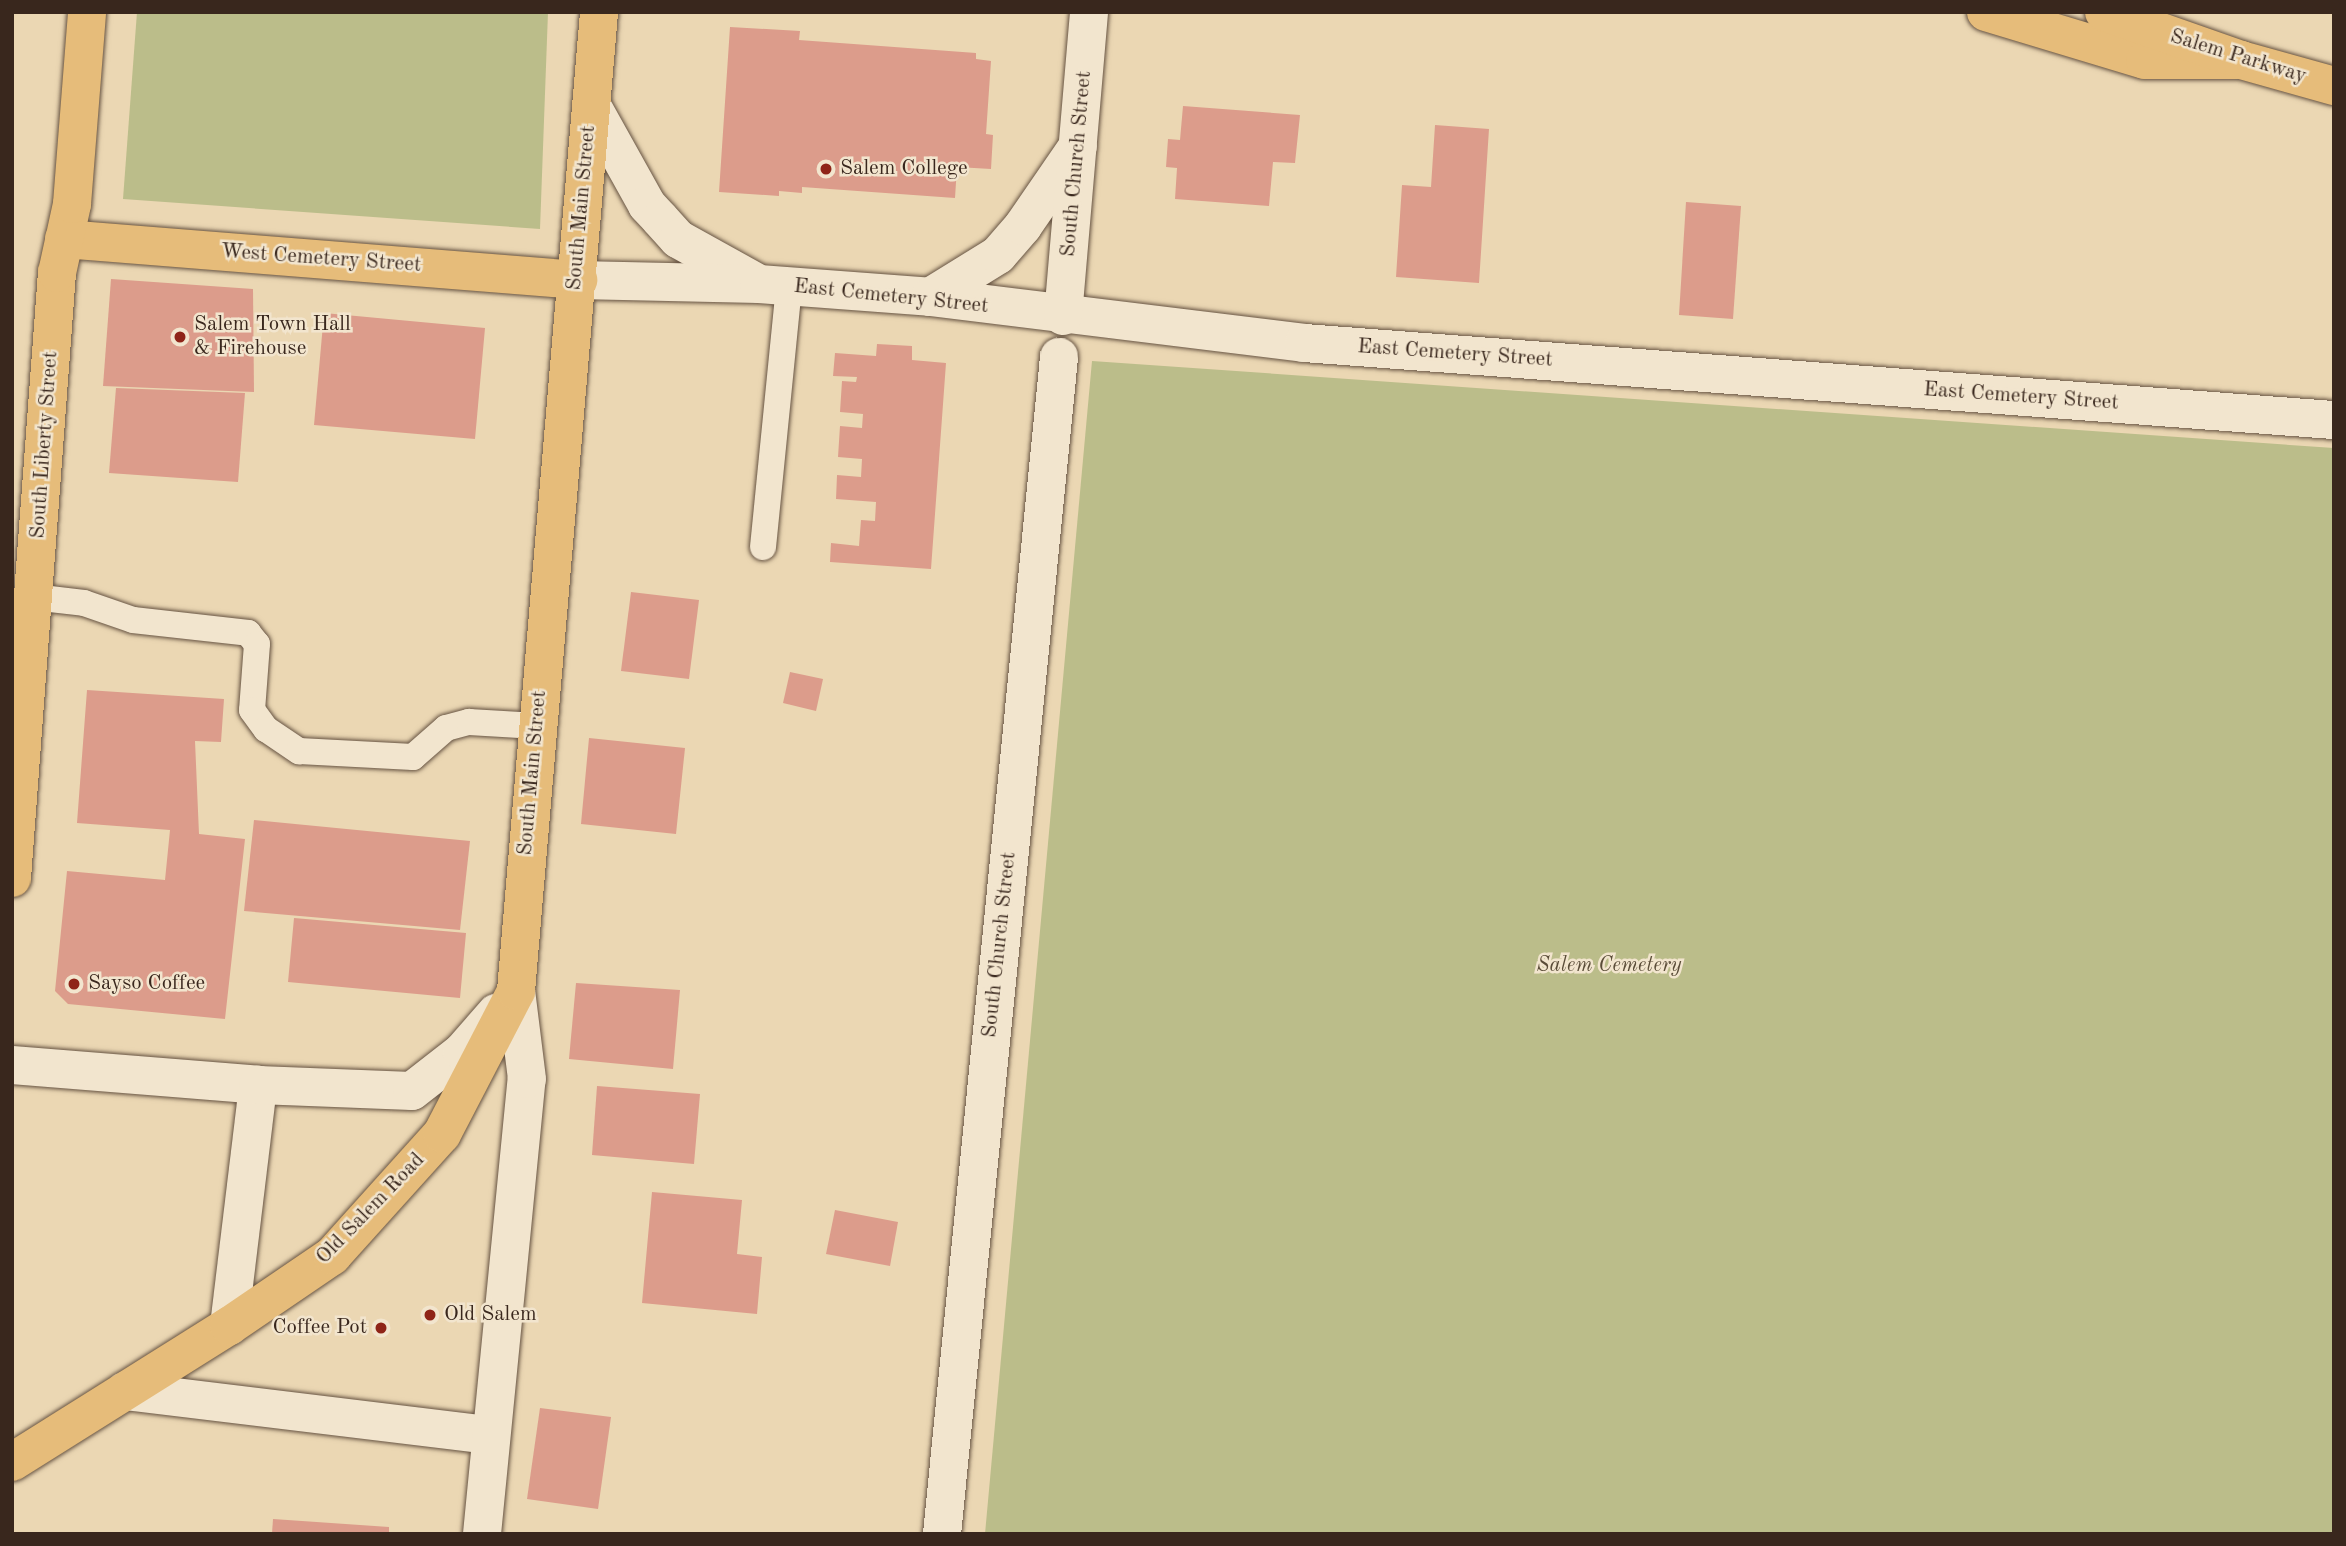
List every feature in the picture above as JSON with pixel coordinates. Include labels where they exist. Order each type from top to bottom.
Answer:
[{"type":"main road","name":"South Liberty Street","points":[[12,878],[57,272],[72,204],[87,12]]},
{"type":"main road","name":"South Main Street","points":[[516,991],[570,316],[578,280],[599,12]]},
{"type":"main road","points":[[1986,12],[2145,60],[2241,60]]},
{"type":"main road","name":"Salem Parkway","points":[[2104,12],[2241,60],[2334,86]]},
{"type":"main road","name":"West Cemetery Street","points":[[64,240],[578,280]]},
{"type":"main road","name":"Old Salem Road","points":[[12,1462],[229,1326],[332,1256],[442,1133],[516,991]]},
{"type":"street","name":"South Church Street","points":[[1063,316],[1089,12]]},
{"type":"street","points":[[592,106],[647,205],[660,219],[689,246],[774,285]]},
{"type":"street","points":[[930,297],[998,255],[1023,226],[1079,144]]},
{"type":"street","name":"East Cemetery Street","points":[[578,280],[774,285],[930,297],[1063,316],[1304,343],[2334,420]]},
{"type":"street","name":"South Church Street","points":[[943,1534],[1059,357]]},
{"type":"street","points":[[12,1065],[258,1085],[412,1091],[462,1052],[516,991]]},
{"type":"street","name":"South Main Street","points":[[482,1534],[527,1079],[516,991]]},
{"type":"street","points":[[229,1326],[258,1085]]},
{"type":"street","points":[[125,1391],[490,1435]]},
{"type":"lane","points":[[763,547],[774,285]]},
{"type":"lane","points":[[33,597],[84,603],[132,620],[248,633],[257,644],[253,710],[266,729],[299,751],[413,757],[446,728],[470,722],[537,726]]},
{"type":"green space","points":[[137,12],[548,12],[540,229],[123,199]]},
{"type":"green space","name":"Salem Cemetery","points":[[1092,361],[2334,448],[2334,1534],[985,1534]]},
{"type":"building","points":[[730,27],[800,31],[799,40],[976,53],[976,59],[991,61],[986,134],[993,135],[991,169],[957,167],[955,198],[802,187],[802,193],[779,191],[779,196],[719,192]]},
{"type":"building","points":[[1183,106],[1300,115],[1295,163],[1273,162],[1269,206],[1175,199],[1177,168],[1166,167],[1168,139],[1180,140]]},
{"type":"building","points":[[1435,125],[1489,129],[1479,283],[1396,277],[1402,185],[1431,187]]},
{"type":"building","points":[[1686,202],[1741,206],[1733,319],[1679,315]]},
{"type":"building","name":"Salem Town Hall & Firehouse","points":[[111,279],[253,289],[254,392],[103,386]]},
{"type":"building","points":[[324,313],[485,328],[475,439],[314,425]]},
{"type":"building","points":[[877,344],[912,346],[912,360],[946,363],[931,569],[830,562],[831,543],[859,546],[861,520],[875,521],[876,502],[836,499],[837,475],[861,477],[862,459],[838,457],[840,426],[862,428],[863,414],[840,412],[842,381],[856,382],[857,377],[833,376],[835,353],[876,356]]},
{"type":"building","points":[[116,388],[245,393],[238,482],[109,473]]},
{"type":"building","points":[[631,592],[699,600],[689,679],[621,671]]},
{"type":"building","points":[[790,672],[823,679],[816,711],[783,703]]},
{"type":"building","points":[[87,690],[224,699],[221,742],[195,741],[199,834],[245,839],[225,1019],[68,1004],[55,991],[67,871],[165,880],[170,830],[77,823]]},
{"type":"building","points":[[589,738],[685,748],[676,834],[581,824]]},
{"type":"building","points":[[254,820],[470,841],[460,930],[244,911]]},
{"type":"building","points":[[294,918],[466,933],[460,998],[288,982]]},
{"type":"building","points":[[576,983],[680,990],[673,1069],[569,1059]]},
{"type":"building","points":[[597,1086],[700,1094],[694,1164],[592,1155]]},
{"type":"building","points":[[652,1192],[742,1200],[737,1254],[762,1257],[757,1314],[642,1303]]},
{"type":"building","points":[[835,1210],[898,1222],[890,1266],[826,1254]]},
{"type":"building","points":[[540,1408],[611,1417],[598,1509],[527,1499]]},
{"type":"building","points":[[273,1519],[389,1527],[389,1534],[272,1534]]},
{"type":"place","name":"Salem College","points":[[826,169]]},
{"type":"place","name":"Salem Town Hall & Firehouse","points":[[180,337]]},
{"type":"place","name":"Sayso Coffee","points":[[74,984]]},
{"type":"place","name":"Old Salem","points":[[430,1315]]},
{"type":"place","name":"Coffee Pot","points":[[381,1328]]}]
